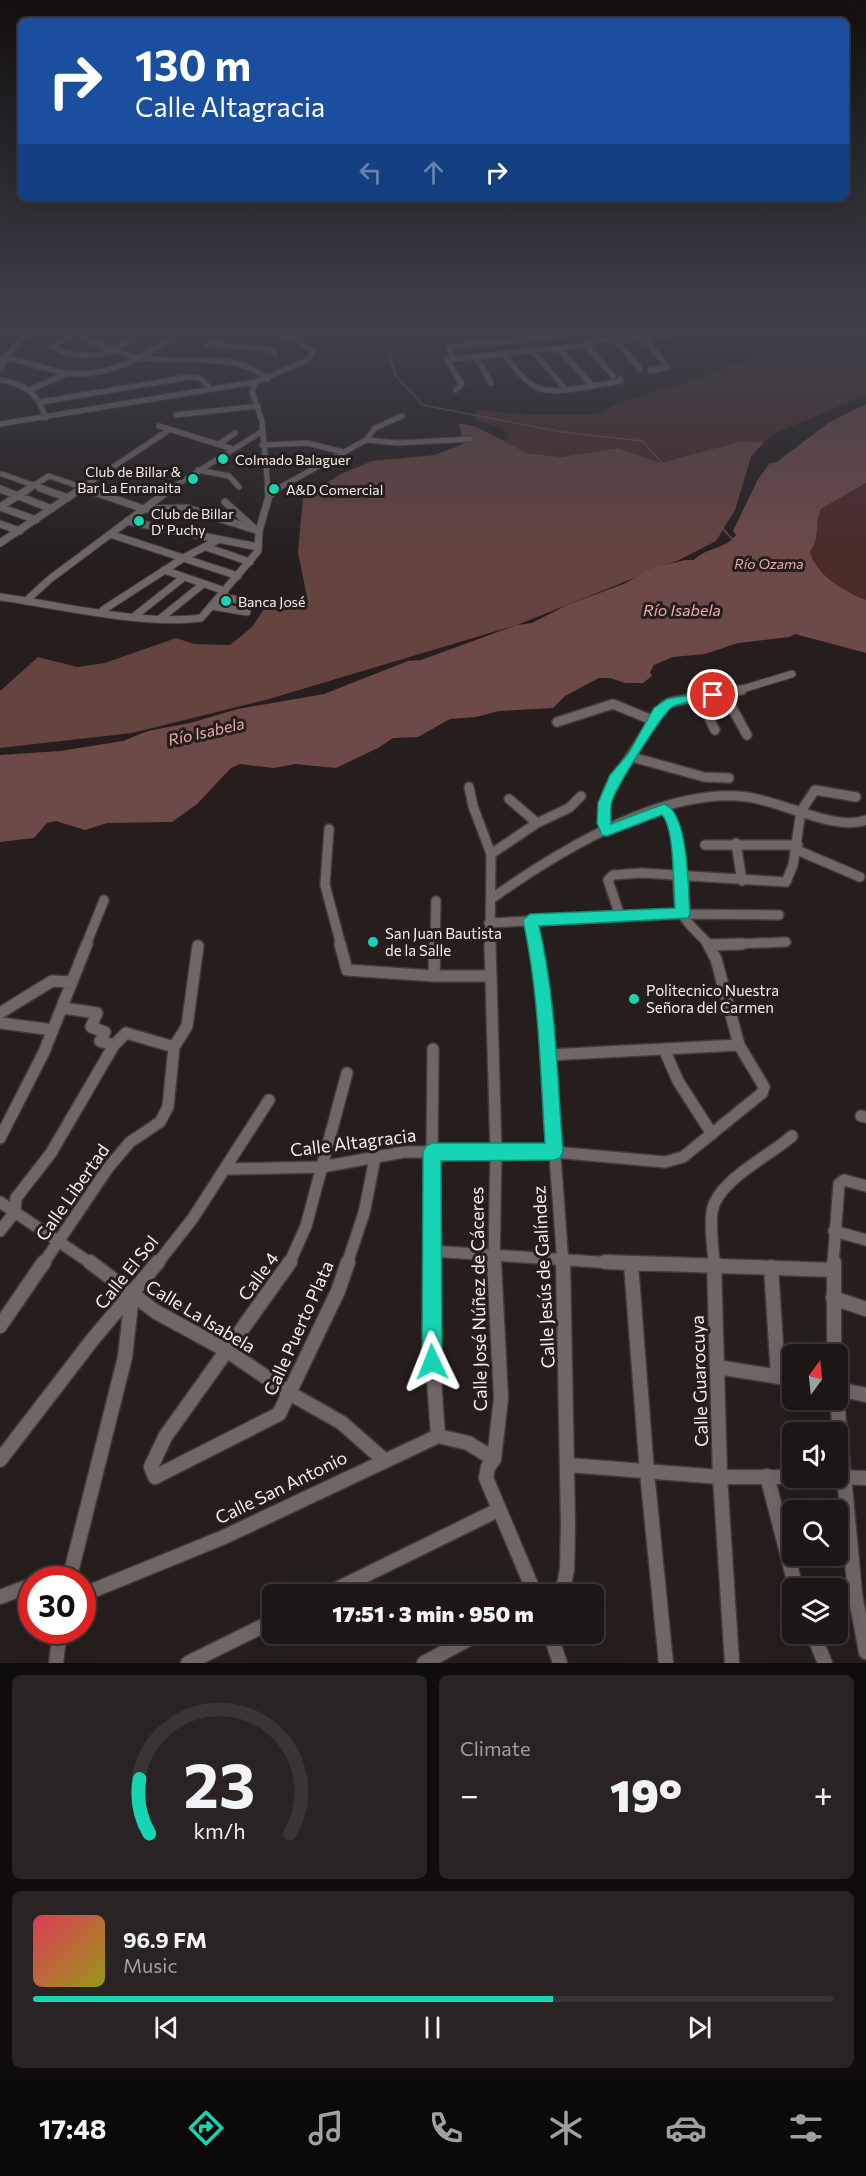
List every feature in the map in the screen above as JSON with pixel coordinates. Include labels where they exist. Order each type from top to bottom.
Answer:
[{"type":"street","points":[[42,406],[46,418]]},
{"type":"street","points":[[0,424],[117,406]]},
{"type":"street","points":[[0,597],[161,618],[195,621],[201,618],[250,562],[258,547],[257,531],[269,496],[262,445],[262,421],[258,406],[176,415]]},
{"type":"street","points":[[269,496],[284,483],[366,440],[375,428],[402,416]]},
{"type":"street","points":[[159,426],[230,447]]},
{"type":"street","points":[[0,543],[166,432]]},
{"type":"street","points":[[27,600],[127,521],[230,447],[261,432]]},
{"type":"street","points":[[219,444],[235,433]]},
{"type":"street","points":[[366,440],[398,443],[470,439]]},
{"type":"street","points":[[262,445],[307,443],[343,452]]},
{"type":"street","points":[[265,463],[297,460]]},
{"type":"street","points":[[198,470],[229,476],[239,487]]},
{"type":"street","points":[[2,474],[68,498]]},
{"type":"street","points":[[0,507],[49,476],[144,509],[188,508],[257,531]]},
{"type":"street","points":[[0,489],[52,509]]},
{"type":"street","points":[[225,502],[257,531]]},
{"type":"street","points":[[0,507],[36,520]]},
{"type":"street","points":[[127,521],[258,547]]},
{"type":"street","points":[[0,524],[20,531]]},
{"type":"street","points":[[110,534],[238,576]]},
{"type":"street","points":[[103,610],[185,557],[218,540]]},
{"type":"street","points":[[206,547],[250,562]]},
{"type":"street","points":[[164,570],[203,584],[222,594],[247,601]]},
{"type":"street","points":[[136,615],[184,577]]},
{"type":"street","points":[[161,618],[203,584]]},
{"type":"street","points":[[212,606],[247,612]]},
{"type":"street","points":[[607,831],[604,815],[608,790],[632,757],[652,720],[664,706],[671,702],[724,693],[792,674]]},
{"type":"street","points":[[724,693],[747,735]]},
{"type":"street","points":[[698,697],[715,729]]},
{"type":"street","points":[[557,722],[613,704],[652,720]]},
{"type":"street","points":[[632,757],[704,777],[729,778]]},
{"type":"street","points":[[469,787],[473,806],[491,854],[537,823],[569,808],[580,796]]},
{"type":"street","points":[[620,916],[608,880],[613,875],[782,883],[788,878],[797,848],[801,810],[816,789],[856,798]]},
{"type":"street","points":[[491,899],[550,858],[607,831],[664,809],[723,796],[739,797],[801,810],[849,825],[866,820]]},
{"type":"street","points":[[509,799],[537,823]]},
{"type":"street","points":[[664,809],[672,817],[676,834],[682,914]]},
{"type":"street","points":[[329,830],[325,885],[347,970],[434,976],[490,976]]},
{"type":"street","points":[[735,843],[742,881]]},
{"type":"street","points":[[705,845],[735,843],[797,848],[860,877]]},
{"type":"street","name":"Calle José Núñez de Cáceres","points":[[491,854],[489,923],[495,1152],[494,1257],[501,1398],[494,1459],[488,1467],[486,1478],[531,1584]]},
{"type":"street","points":[[0,1138],[63,1008],[104,900]]},
{"type":"street","points":[[434,976],[436,901]]},
{"type":"street","points":[[489,923],[682,914],[779,915]]},
{"type":"street","name":"Calle Altagracia","points":[[226,1169],[322,1167],[404,1152],[554,1152],[665,1162],[683,1157],[764,1090],[739,1045],[716,958],[682,914]]},
{"type":"street","name":"Calle Jesús de Galíndez","points":[[530,920],[537,950],[548,1055],[563,1260],[568,1465],[567,1570],[564,1584]]},
{"type":"street","points":[[708,945],[786,942]]},
{"type":"street","name":"Calle Libertad","points":[[0,1326],[108,1168],[126,1147],[160,1122],[168,1107],[174,1047],[187,1026],[198,946]]},
{"type":"street","points":[[0,1013],[52,981],[72,982]]},
{"type":"street","points":[[63,1008],[97,1013],[91,1027],[105,1032],[100,1041],[114,1045]]},
{"type":"street","points":[[0,1023],[53,1030]]},
{"type":"street","points":[[0,1231],[15,1212],[16,1198],[51,1153],[114,1045],[126,1033],[174,1047]]},
{"type":"street","points":[[548,1055],[739,1045]]},
{"type":"street","points":[[433,1049],[430,1322],[438,1436],[456,1437],[470,1443],[494,1459]]},
{"type":"street","points":[[664,1049],[678,1081],[712,1134]]},
{"type":"street","name":"Calle 4","points":[[155,1477],[151,1467],[165,1437],[294,1257],[306,1226],[336,1106],[347,1073]]},
{"type":"street","name":"Calle El Sol","points":[[0,1460],[93,1339],[132,1295],[192,1218],[269,1100]]},
{"type":"street","name":"Calle Guarocuya","points":[[732,1663],[720,1477],[712,1211],[718,1193],[726,1185],[780,1149],[792,1136]]},
{"type":"street","name":"Calle Puerto Plata","points":[[155,1477],[279,1414],[291,1394],[338,1291],[364,1213],[375,1158]]},
{"type":"street","points":[[834,1344],[834,1231],[841,1181],[866,1186]]},
{"type":"street","name":"Calle La Isabela","points":[[0,1202],[59,1241],[156,1312],[226,1350],[291,1394],[342,1423],[384,1460]]},
{"type":"street","points":[[834,1231],[866,1240]]},
{"type":"street","points":[[432,1251],[494,1257],[631,1264],[833,1270]]},
{"type":"street","points":[[631,1264],[647,1472],[666,1663]]},
{"type":"street","points":[[771,1267],[782,1354]]},
{"type":"street","points":[[72,1566],[125,1357],[132,1295]]},
{"type":"street","points":[[833,1298],[866,1309]]},
{"type":"street","points":[[717,1367],[782,1378]]},
{"type":"street","points":[[848,1391],[866,1395]]},
{"type":"street","name":"Calle San Antonio","points":[[96,1589],[224,1537],[438,1436]]},
{"type":"street","points":[[568,1465],[720,1477],[782,1477]]},
{"type":"street","points":[[767,1476],[793,1578]]},
{"type":"street","points":[[848,1477],[866,1478]]},
{"type":"street","points":[[843,1488],[855,1594],[866,1652]]},
{"type":"street","points":[[347,1584],[498,1510]]},
{"type":"street","points":[[0,1597],[18,1590]]},
{"type":"street","points":[[188,1663],[262,1626]]},
{"type":"street","points":[[56,1663],[58,1644]]},
{"type":"street","points":[[424,1663],[459,1644]]},
{"type":"street","points":[[553,1644],[560,1663]]},
{"type":"street","points":[[817,1644],[825,1663]]},
{"type":"shaded area","points":[[614,406],[841,406],[778,432],[764,442],[738,442],[661,463],[618,448],[561,457],[527,453],[502,441],[509,438],[503,428],[474,420],[476,410],[521,414],[597,414]]},
{"type":"shaded area","points":[[459,423],[476,427],[527,453],[561,457],[618,448],[661,463],[738,442],[764,442],[751,457],[735,510],[716,541],[679,560],[567,605],[517,625],[269,699],[132,733],[0,748],[0,691],[38,657],[77,667],[105,663],[176,638],[194,644],[230,645],[252,627],[265,608],[308,603],[298,552],[303,497],[341,474],[372,461],[435,455],[463,444]]},
{"type":"shaded area","points":[[866,483],[866,600],[832,582],[818,568],[810,552],[815,541],[821,509]]},
{"type":"water","name":"Río Isabela","points":[[866,406],[866,483],[821,509],[815,540],[810,552],[818,568],[832,582],[866,600],[866,653],[795,634],[790,637],[738,643],[705,654],[673,657],[654,665],[650,672],[652,676],[643,683],[625,683],[610,678],[599,678],[565,696],[553,708],[499,711],[476,717],[450,719],[418,737],[393,738],[378,748],[336,768],[295,764],[274,768],[240,764],[231,768],[197,804],[172,822],[107,823],[85,830],[56,821],[47,823],[34,838],[0,842],[0,755],[60,751],[123,741],[148,731],[190,723],[238,709],[324,694],[408,661],[421,660],[517,625],[532,623],[567,605],[626,583],[650,569],[685,560],[694,560],[732,540],[736,535],[733,531],[758,479],[770,463],[777,462],[828,423]]},
{"type":"waterway","points":[[426,406],[562,432],[642,441],[734,541]]},
{"type":"place","name":"Colmado Balaguer","points":[[223,459]]},
{"type":"place","name":"Club de Billar & Bar La Enranaita","points":[[193,479]]},
{"type":"place","name":"A&D Comercial","points":[[274,489]]},
{"type":"place","name":"Club de Billar D' Puchy","points":[[139,521]]},
{"type":"place","name":"Banca José","points":[[226,601]]},
{"type":"place","name":"San Juan Bautista de la Salle","points":[[373,942]]},
{"type":"place","name":"Politecnico Nuestra Señora del Carmen","points":[[634,999]]},
{"type":"route","points":[[432,1362],[430,1322],[432,1152],[554,1152],[547,1047],[537,950],[530,920],[682,914],[681,877],[672,817],[664,809],[607,831],[604,823],[605,803],[608,790],[632,757],[658,711],[671,702],[713,695]]},
{"type":"water label","name":"Río Ozama","points":[[769,563]]}]
